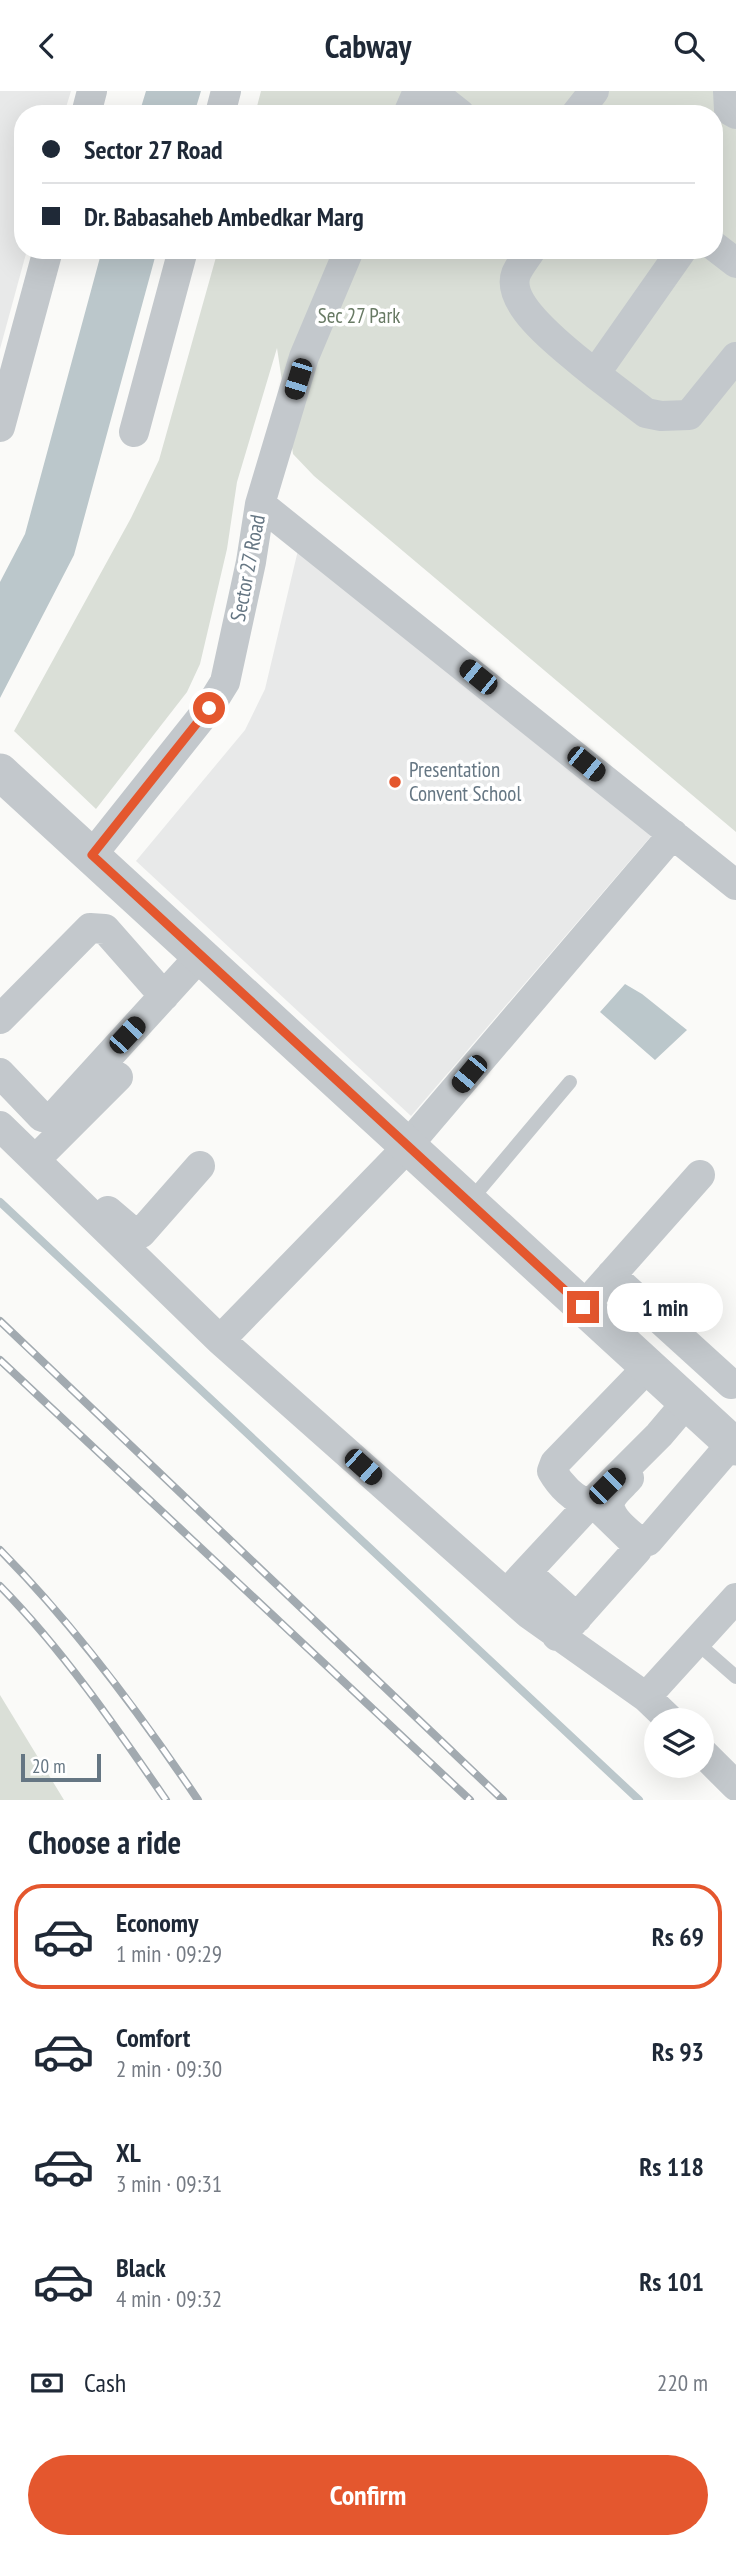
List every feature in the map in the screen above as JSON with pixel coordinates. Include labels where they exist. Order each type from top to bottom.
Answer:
[{"type":"street","points":[[583,105],[594,91]]},
{"type":"street","points":[[728,91],[729,110],[736,114]]},
{"type":"street","points":[[0,427],[46,259]]},
{"type":"street","points":[[134,432],[181,259]]},
{"type":"street","name":"Sector 27 Road","points":[[92,855],[209,708],[225,682],[251,562],[260,504],[304,358],[345,259]]},
{"type":"street","points":[[525,259],[515,276],[517,294],[526,312],[595,374],[646,413],[662,417],[689,415],[736,357]]},
{"type":"street","points":[[595,374],[676,259]]},
{"type":"street","points":[[260,504],[736,885]]},
{"type":"street","points":[[0,772],[734,1445],[648,1541],[641,1543],[611,1514],[610,1500],[694,1409]]},
{"type":"street","points":[[220,1340],[408,1146],[673,834]]},
{"type":"street","points":[[0,1019],[90,928],[105,929],[164,996]]},
{"type":"street","points":[[0,1073],[42,1117],[55,1115],[201,955]]},
{"type":"street","points":[[41,1155],[118,1077]]},
{"type":"street","points":[[0,1126],[41,1155],[135,1234],[141,1233],[200,1166]]},
{"type":"street","points":[[583,1307],[700,1175]]},
{"type":"street","points":[[88,1197],[220,1340],[517,1583],[657,1708]]},
{"type":"street","points":[[611,1275],[734,1381],[659,1435],[590,1504],[579,1501],[556,1479],[552,1471],[555,1463],[648,1367]]},
{"type":"street","points":[[517,1583],[584,1510],[590,1507],[598,1508],[635,1544],[637,1550],[567,1627]]},
{"type":"street","points":[[646,1697],[736,1598]]},
{"type":"street","points":[[714,1764],[736,1786]]},
{"type":"lane","points":[[469,1202],[570,1082]]},
{"type":"lane","points":[[696,1642],[736,1677]]},
{"type":"shaded area","points":[[0,91],[71,91],[67,105],[14,105],[14,259],[25,259],[0,349]]},
{"type":"shaded area","points":[[146,91],[201,91],[197,105],[142,105]]},
{"type":"shaded area","points":[[100,259],[155,259],[74,555],[0,698],[0,582],[25,534]]},
{"type":"shaded area","name":"Presentation Convent School","points":[[299,546],[652,835],[411,1116],[136,861],[245,730],[265,689]]},
{"type":"shaded area","points":[[625,984],[687,1030],[655,1060],[600,1012]]},
{"type":"green space","name":"Sec 27 Park","points":[[261,91],[736,91],[736,832],[314,476],[293,454],[277,348],[237,482],[227,549],[200,664],[187,692],[96,809],[14,731],[131,518],[159,460],[215,259],[723,259],[723,105],[257,105]]},
{"type":"green space","points":[[0,1695],[64,1800],[0,1800]]},
{"type":"waterway","points":[[0,1202],[639,1800]]},
{"type":"railway","points":[[0,1321],[503,1800]]},
{"type":"railway","points":[[0,1360],[470,1800]]},
{"type":"railway","points":[[0,1550],[80,1639],[153,1735],[198,1800]]},
{"type":"railway","points":[[0,1586],[67,1662],[166,1800]]},
{"type":"place","name":"Presentation Convent School","points":[[395,782]]},
{"type":"route","points":[[209,708],[92,855],[583,1307]]}]
